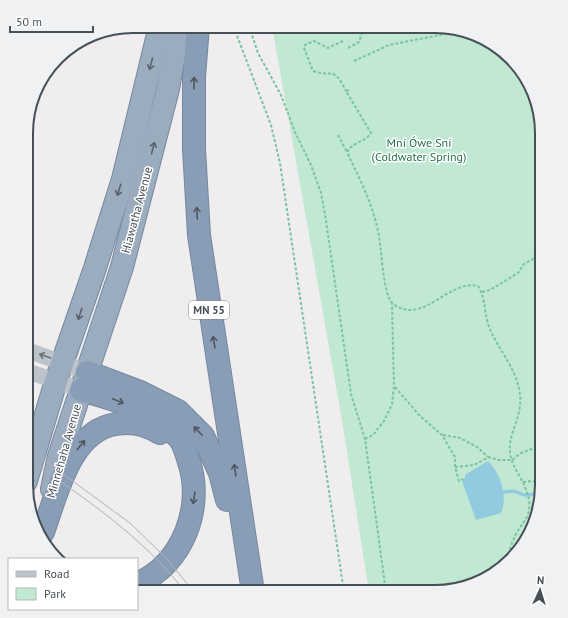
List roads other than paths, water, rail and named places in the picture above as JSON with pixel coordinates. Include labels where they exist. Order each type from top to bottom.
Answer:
[{"type":"highway","name":"Hiawatha Avenue","points":[[60,372],[123,179],[158,33]]},
{"type":"highway","name":"Hiawatha Avenue","points":[[84,381],[122,267],[168,89],[178,33]]},
{"type":"highway","name":"MN 55","points":[[197,33],[194,77],[194,149],[199,235],[252,585]]},
{"type":"highway","points":[[33,459],[60,372]]},
{"type":"highway","points":[[84,381],[110,398],[149,415],[166,426],[181,441],[193,474],[195,491],[190,523],[178,549],[159,571],[138,583]]},
{"type":"highway","points":[[84,381],[140,392],[178,411],[203,436],[220,473],[247,585]]},
{"type":"highway","name":"Minnehaha Avenue","points":[[43,529],[59,456],[84,381]]},
{"type":"highway","points":[[44,530],[72,458],[80,444],[94,432],[109,425],[125,422],[141,425],[159,432],[188,460]]},
{"type":"street","points":[[33,354],[60,372],[84,381]]},
{"type":"street","points":[[33,371],[60,372]]},
{"type":"water","points":[[488,461],[493,466],[500,479],[504,500],[503,506],[501,513],[476,520],[462,481],[465,478],[465,475]]},
{"type":"waterway","points":[[503,492],[514,491],[524,495],[534,494]]},
{"type":"tram line","points":[[33,452],[130,523],[166,558],[188,585]]},
{"type":"tram line","points":[[33,462],[111,518],[150,553],[179,585]]},
{"type":"park label","name":"Mní Ówe Sní (Coldwater Spring)","points":[[419,150]]}]
